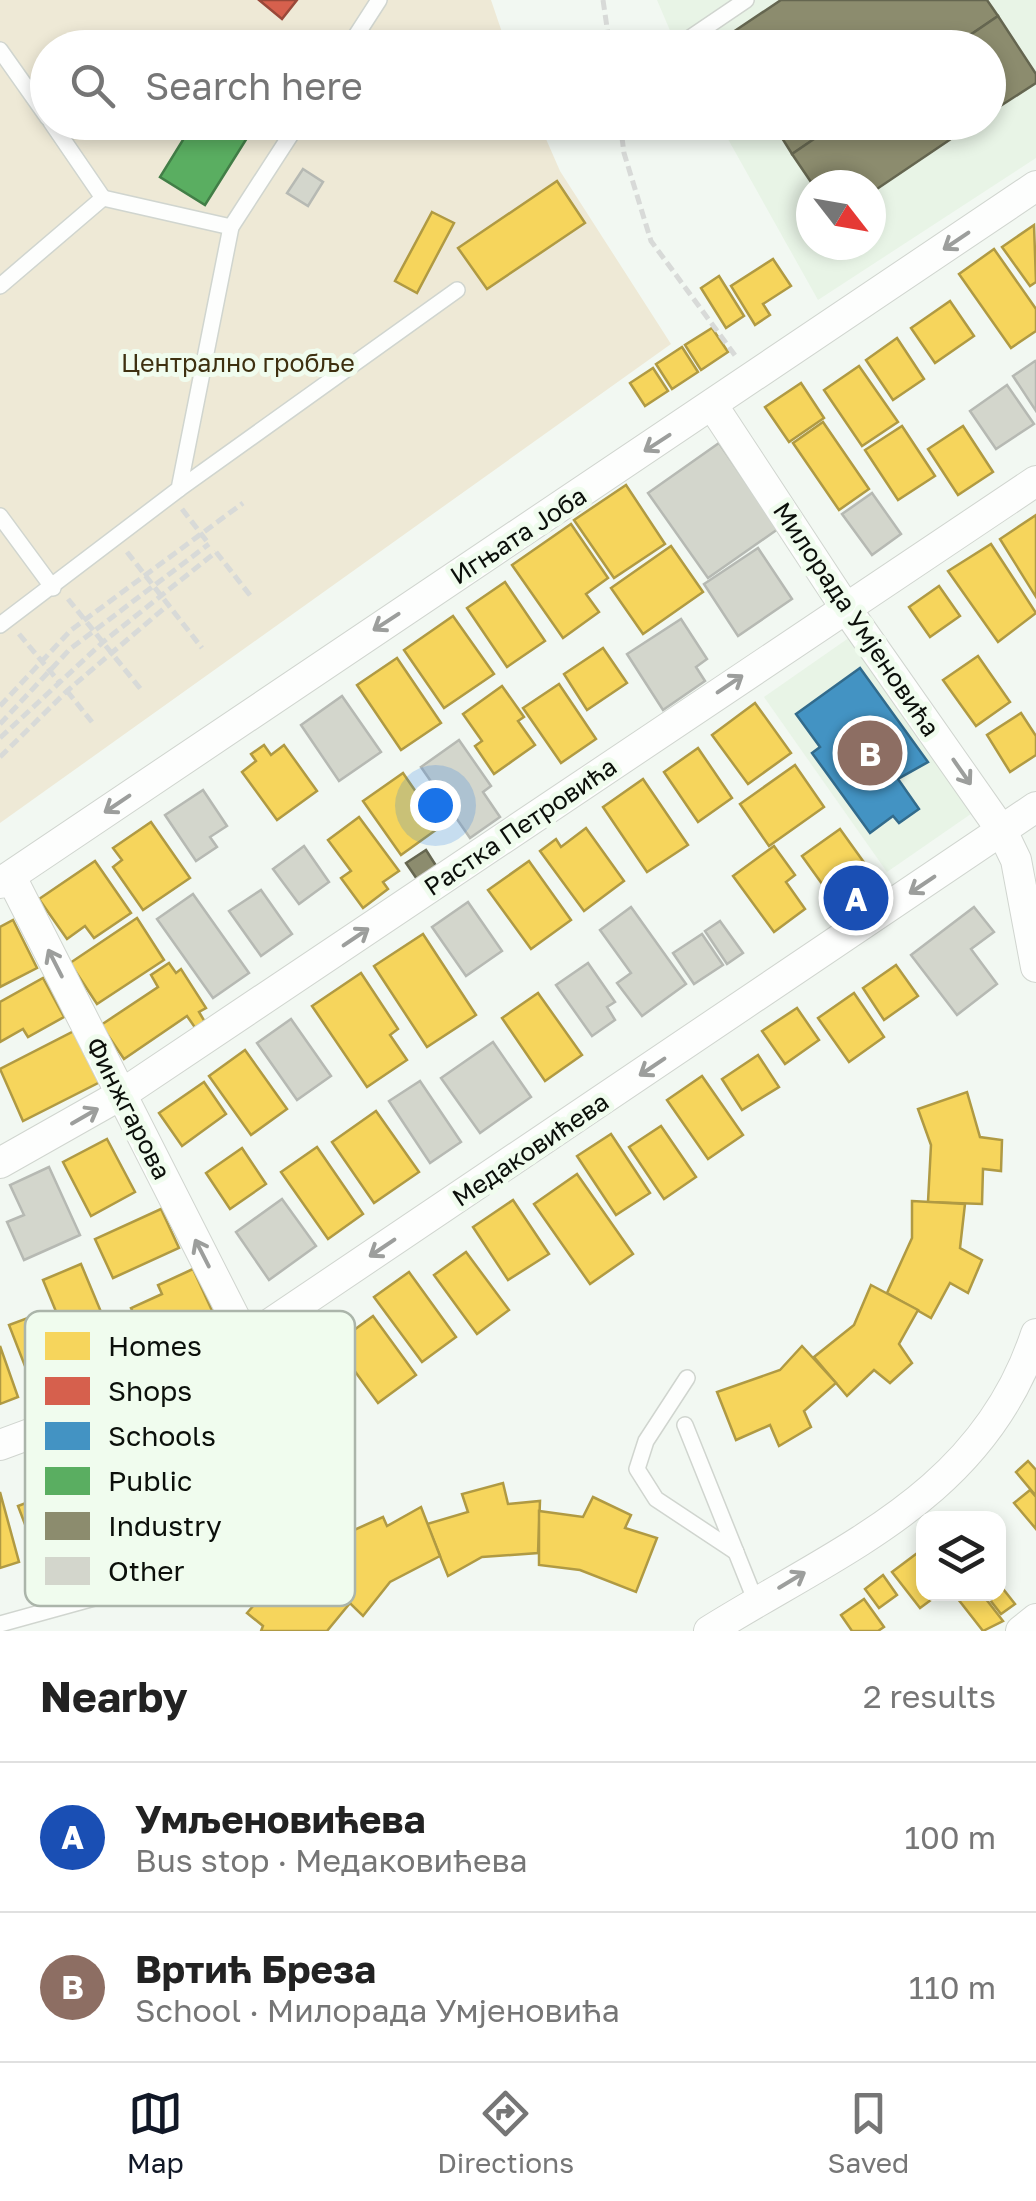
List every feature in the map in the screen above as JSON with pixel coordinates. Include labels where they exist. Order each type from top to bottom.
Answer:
[{"type":"street","name":"Игњата Јоба","points":[[5,880],[314,670],[751,382],[1036,186]]},
{"type":"street","name":"Милорада Умјеновића","points":[[713,406],[845,606],[1002,831],[1016,860],[1036,967]]},
{"type":"street","name":"Растка Петровића","points":[[0,1164],[122,1094],[1036,481]]},
{"type":"street","name":"Медаковићева","points":[[289,1311],[1036,807]]},
{"type":"street","name":"Финжгарова","points":[[5,880],[122,1094],[231,1311]]},
{"type":"street","points":[[708,1631],[912,1506],[959,1468],[1014,1391],[1036,1334]]},
{"type":"street","name":"Медаковићева","points":[[0,1444],[25,1435]]},
{"type":"street","points":[[1021,1631],[1036,1619]]},
{"type":"lane","points":[[360,30],[379,0]]},
{"type":"lane","points":[[702,30],[746,0]]},
{"type":"lane","points":[[0,50],[30,93]]},
{"type":"lane","points":[[63,140],[104,198],[231,227]]},
{"type":"lane","points":[[175,492],[231,227],[287,140]]},
{"type":"lane","points":[[0,286],[104,198]]},
{"type":"lane","points":[[4,622],[175,492],[457,290]]},
{"type":"lane","points":[[0,516],[55,586]]},
{"type":"lane","points":[[687,1378],[646,1442],[637,1469],[656,1499],[736,1552]]},
{"type":"lane","points":[[685,1425],[756,1602]]},
{"type":"lane","points":[[0,1624],[65,1606]]},
{"type":"path","points":[[602,0],[607,30]]},
{"type":"path","points":[[622,140],[651,241],[727,340],[751,382]]},
{"type":"path","points":[[175,492],[209,544],[253,599]]},
{"type":"path","points":[[0,706],[85,620],[243,503]]},
{"type":"path","points":[[116,538],[202,648]]},
{"type":"path","points":[[0,724],[93,630],[209,544]]},
{"type":"path","points":[[0,738],[103,642],[216,552]]},
{"type":"path","points":[[55,586],[143,692]]},
{"type":"path","points":[[0,757],[67,691],[168,605]]},
{"type":"path","points":[[4,622],[92,722]]},
{"type":"shaded area","points":[[657,0],[1036,0],[1036,158],[886,256],[886,170],[796,170],[796,260],[879,260],[818,300],[729,140],[1006,140],[1006,30],[670,30]]},
{"type":"shaded area","points":[[853,635],[978,809],[887,872],[764,697]]},
{"type":"green space","name":"Централно гробље","points":[[0,0],[491,0],[501,30],[30,30],[30,140],[546,140],[560,171],[671,344],[0,823]]},
{"type":"building: Homes","points":[[557,181],[585,223],[487,289],[458,248]]},
{"type":"building: Homes","points":[[432,212],[454,223],[417,293],[395,281]]},
{"type":"building: Homes","points":[[1034,225],[1036,282],[1030,286],[1002,247]]},
{"type":"building: Homes","points":[[994,249],[1036,309],[1036,331],[1011,348],[959,274]]},
{"type":"building: Homes","points":[[773,259],[791,286],[763,304],[770,315],[755,325],[731,286]]},
{"type":"building: Homes","points":[[719,276],[744,316],[726,328],[701,288]]},
{"type":"building: Homes","points":[[950,301],[974,336],[935,363],[911,328]]},
{"type":"building: Homes","points":[[712,328],[728,352],[701,370],[685,345]]},
{"type":"building: Homes","points":[[897,338],[924,379],[893,400],[866,360]]},
{"type":"building: Homes","points":[[682,347],[698,372],[672,389],[656,364]]},
{"type":"building: Homes","points":[[859,366],[898,422],[862,446],[824,390]]},
{"type":"building: Homes","points":[[653,368],[668,391],[645,406],[630,383]]},
{"type":"building: Homes","points":[[801,383],[824,418],[789,442],[765,407]]},
{"type":"building: Homes","points":[[823,422],[869,489],[839,510],[793,443]]},
{"type":"building: Homes","points":[[902,426],[935,476],[898,500],[865,450]]},
{"type":"building: Homes","points":[[963,426],[993,472],[958,495],[928,449]]},
{"type":"building: Homes","points":[[626,485],[665,544],[614,578],[574,520]]},
{"type":"building: Homes","points":[[1036,515],[1036,597],[1000,539]]},
{"type":"building: Homes","points":[[571,524],[608,578],[586,594],[599,612],[563,638],[512,565]]},
{"type":"building: Homes","points":[[991,544],[1036,613],[998,642],[948,571]]},
{"type":"building: Homes","points":[[671,546],[703,592],[643,634],[611,588]]},
{"type":"building: Homes","points":[[505,582],[545,641],[507,667],[467,608]]},
{"type":"building: Homes","points":[[939,586],[960,616],[930,637],[909,607]]},
{"type":"building: Homes","points":[[453,616],[494,674],[444,708],[404,650]]},
{"type":"building: Homes","points":[[603,648],[627,683],[587,710],[564,674]]},
{"type":"building: Homes","points":[[978,656],[1010,702],[976,726],[943,680]]},
{"type":"building: Homes","points":[[397,658],[441,723],[401,750],[357,685]]},
{"type":"building: Homes","points":[[559,684],[596,739],[561,763],[523,708]]},
{"type":"building: Homes","points":[[502,686],[524,717],[518,721],[535,745],[494,774],[475,746],[482,741],[463,714]]},
{"type":"building: Homes","points":[[755,703],[791,753],[748,784],[712,735]]},
{"type":"building: Homes","points":[[1021,713],[1036,736],[1036,755],[1010,772],[987,735]]},
{"type":"building: Homes","points":[[264,745],[271,755],[284,745],[317,791],[277,820],[242,772],[256,761],[251,754]]},
{"type":"building: Homes","points":[[698,748],[732,798],[698,822],[664,772]]},
{"type":"building: Homes","points":[[795,765],[824,807],[769,846],[740,804]]},
{"type":"building: Homes","points":[[403,773],[440,827],[401,855],[363,801]]},
{"type":"building: Homes","points":[[643,779],[688,845],[647,872],[603,807]]},
{"type":"building: Homes","points":[[359,817],[399,871],[383,882],[388,889],[363,908],[341,878],[351,871],[328,840]]},
{"type":"building: Homes","points":[[151,822],[190,878],[143,910],[113,867],[122,860],[113,848]]},
{"type":"building: Homes","points":[[586,828],[624,881],[584,911],[540,851],[556,839],[561,847]]},
{"type":"building: Homes","points":[[840,829],[868,868],[830,895],[802,856]]},
{"type":"building: Homes","points":[[774,846],[795,875],[786,882],[805,909],[774,932],[733,876]]},
{"type":"building: Homes","points":[[95,861],[131,913],[94,938],[85,926],[67,939],[39,899]]},
{"type":"building: Homes","points":[[529,861],[571,920],[531,949],[488,890]]},
{"type":"building: Homes","points":[[137,918],[164,960],[97,1004],[70,963]]},
{"type":"building: Homes","points":[[13,920],[37,968],[0,987],[0,927]]},
{"type":"building: Homes","points":[[423,934],[476,1015],[427,1047],[374,966]]},
{"type":"building: Homes","points":[[169,963],[176,973],[181,969],[206,1008],[199,1012],[205,1022],[196,1029],[187,1016],[124,1059],[101,1025],[158,987],[151,975]]},
{"type":"building: Homes","points":[[896,965],[918,996],[884,1020],[863,988]]},
{"type":"building: Homes","points":[[361,973],[398,1029],[390,1035],[407,1060],[367,1087],[312,1006]]},
{"type":"building: Homes","points":[[43,978],[64,1017],[28,1037],[23,1029],[0,1042],[0,1002]]},
{"type":"building: Homes","points":[[538,993],[582,1055],[545,1081],[502,1018]]},
{"type":"building: Homes","points":[[854,993],[884,1037],[849,1062],[818,1018]]},
{"type":"building: Homes","points":[[797,1008],[819,1040],[785,1064],[762,1031]]},
{"type":"building: Homes","points":[[80,1028],[106,1079],[23,1121],[0,1069]]},
{"type":"building: Homes","points":[[245,1050],[287,1109],[251,1135],[209,1076]]},
{"type":"building: Homes","points":[[758,1055],[779,1087],[742,1110],[722,1079]]},
{"type":"building: Homes","points":[[702,1076],[743,1135],[708,1159],[667,1100]]},
{"type":"building: Homes","points":[[204,1082],[226,1114],[182,1146],[159,1113]]},
{"type":"building: Homes","points":[[967,1092],[980,1137],[1002,1140],[1001,1171],[983,1169],[982,1204],[928,1202],[931,1145],[918,1109]]},
{"type":"building: Homes","points":[[376,1111],[419,1172],[374,1203],[332,1142]]},
{"type":"building: Homes","points":[[661,1126],[696,1177],[664,1199],[629,1147]]},
{"type":"building: Homes","points":[[611,1134],[650,1193],[616,1215],[577,1156]]},
{"type":"building: Homes","points":[[107,1139],[135,1192],[91,1216],[63,1162]]},
{"type":"building: Homes","points":[[317,1147],[363,1214],[328,1239],[281,1172]]},
{"type":"building: Homes","points":[[242,1148],[266,1184],[230,1209],[206,1173]]},
{"type":"building: Homes","points":[[577,1174],[633,1254],[590,1284],[534,1204]]},
{"type":"building: Homes","points":[[513,1200],[549,1254],[508,1280],[473,1227]]},
{"type":"building: Homes","points":[[912,1201],[965,1204],[960,1248],[982,1260],[968,1293],[950,1283],[931,1318],[887,1293],[912,1238]]},
{"type":"building: Homes","points":[[161,1209],[179,1248],[113,1278],[95,1239]]},
{"type":"building: Homes","points":[[466,1252],[509,1310],[477,1334],[434,1275]]},
{"type":"building: Homes","points":[[81,1264],[101,1311],[56,1311],[43,1280]]},
{"type":"building: Homes","points":[[193,1269],[212,1311],[132,1311],[131,1308],[162,1294],[158,1285]]},
{"type":"building: Homes","points":[[409,1272],[456,1337],[422,1362],[374,1297]]},
{"type":"building: Homes","points":[[871,1285],[918,1310],[899,1344],[912,1363],[890,1383],[874,1370],[847,1396],[814,1357],[854,1325]]},
{"type":"building: Homes","points":[[373,1316],[416,1375],[378,1403],[355,1371],[355,1329]]},
{"type":"building: Homes","points":[[25,1319],[25,1366],[9,1325]]},
{"type":"building: Homes","points":[[0,1346],[18,1397],[0,1404]]},
{"type":"building: Homes","points":[[802,1346],[836,1383],[804,1411],[811,1427],[779,1446],[770,1425],[736,1440],[717,1392],[780,1370]]},
{"type":"building: Homes","points":[[1028,1461],[1036,1470],[1036,1496],[1016,1472]]},
{"type":"building: Homes","points":[[503,1483],[508,1504],[540,1501],[538,1553],[482,1557],[448,1576],[427,1524],[468,1512],[462,1494]]},
{"type":"building: Homes","points":[[1030,1490],[1036,1497],[1036,1529],[1014,1503]]},
{"type":"building: Homes","points":[[0,1492],[19,1562],[0,1568]]},
{"type":"building: Homes","points":[[593,1497],[631,1515],[625,1528],[657,1538],[636,1592],[580,1570],[539,1565],[539,1511],[583,1517]]},
{"type":"building: Homes","points":[[25,1503],[25,1524],[18,1506]]},
{"type":"building: Homes","points":[[421,1507],[440,1556],[390,1582],[363,1616],[353,1606],[355,1530],[383,1517],[387,1526]]},
{"type":"building: Homes","points":[[916,1554],[916,1601],[930,1601],[920,1608],[892,1572]]},
{"type":"building: Homes","points":[[883,1575],[897,1595],[879,1608],[865,1589]]},
{"type":"building: Homes","points":[[1006,1593],[1015,1604],[1001,1614],[991,1601],[1006,1601]]},
{"type":"building: Homes","points":[[864,1599],[884,1627],[878,1631],[852,1631],[841,1615]]},
{"type":"building: Homes","points":[[960,1601],[987,1601],[1003,1621],[983,1631]]},
{"type":"building: Homes","points":[[253,1606],[348,1606],[327,1631],[261,1631],[263,1626],[247,1613]]},
{"type":"building: Shops","points":[[259,0],[297,0],[282,19]]},
{"type":"building: Schools","points":[[860,668],[928,762],[898,779],[919,809],[899,823],[893,816],[870,833],[812,753],[820,747],[796,714]]},
{"type":"building: Public","points":[[183,140],[246,140],[205,205],[160,177]]},
{"type":"building: Industry","points":[[781,0],[987,0],[998,16],[977,30],[736,30]]},
{"type":"building: Industry","points":[[998,16],[1036,74],[1036,83],[1006,102],[1006,30],[977,30]]},
{"type":"building: Industry","points":[[783,140],[813,140],[792,154]]},
{"type":"building: Industry","points":[[813,140],[949,140],[886,183],[886,170],[803,170],[792,154]]},
{"type":"building: Industry","points":[[426,850],[440,872],[421,885],[406,863]]},
{"type":"building: Other","points":[[303,169],[323,182],[308,206],[287,193]]},
{"type":"building: Other","points":[[1036,363],[1036,411],[1013,376]]},
{"type":"building: Other","points":[[1007,385],[1034,424],[996,449],[970,411]]},
{"type":"building: Other","points":[[719,443],[778,529],[708,578],[648,493]]},
{"type":"building: Other","points":[[872,493],[901,534],[872,555],[842,514]]},
{"type":"building: Other","points":[[758,548],[792,599],[738,636],[704,584]]},
{"type":"building: Other","points":[[681,619],[707,659],[696,667],[705,681],[663,710],[627,654]]},
{"type":"building: Other","points":[[342,696],[381,752],[339,781],[301,725]]},
{"type":"building: Other","points":[[459,740],[491,786],[483,792],[500,817],[470,838],[421,767]]},
{"type":"building: Other","points":[[203,790],[227,826],[210,837],[217,847],[196,861],[165,815]]},
{"type":"building: Other","points":[[304,846],[329,882],[299,904],[273,869]]},
{"type":"building: Other","points":[[261,890],[292,934],[261,956],[229,911]]},
{"type":"building: Other","points":[[193,894],[249,973],[213,998],[157,919]]},
{"type":"building: Other","points":[[468,902],[502,951],[466,976],[432,927]]},
{"type":"building: Other","points":[[631,907],[686,984],[642,1016],[617,983],[631,973],[600,930]]},
{"type":"building: Other","points":[[974,907],[994,932],[971,949],[997,984],[957,1015],[911,955]]},
{"type":"building: Other","points":[[720,921],[743,953],[727,964],[705,931]]},
{"type":"building: Other","points":[[702,934],[723,965],[694,984],[673,953]]},
{"type":"building: Other","points":[[588,963],[615,1002],[607,1007],[615,1020],[592,1036],[556,985]]},
{"type":"building: Other","points":[[291,1019],[331,1076],[297,1100],[257,1043]]},
{"type":"building: Other","points":[[493,1042],[531,1097],[480,1133],[441,1078]]},
{"type":"building: Other","points":[[420,1081],[461,1142],[430,1163],[389,1101]]},
{"type":"building: Other","points":[[49,1167],[80,1235],[24,1260],[7,1222],[24,1215],[10,1185]]},
{"type":"building: Other","points":[[282,1199],[316,1246],[269,1280],[236,1232]]},
{"type":"place","name":"Вртић Бреза","points":[[870,753]]},
{"type":"place","name":"Умљеновићева","points":[[856,898]]}]
